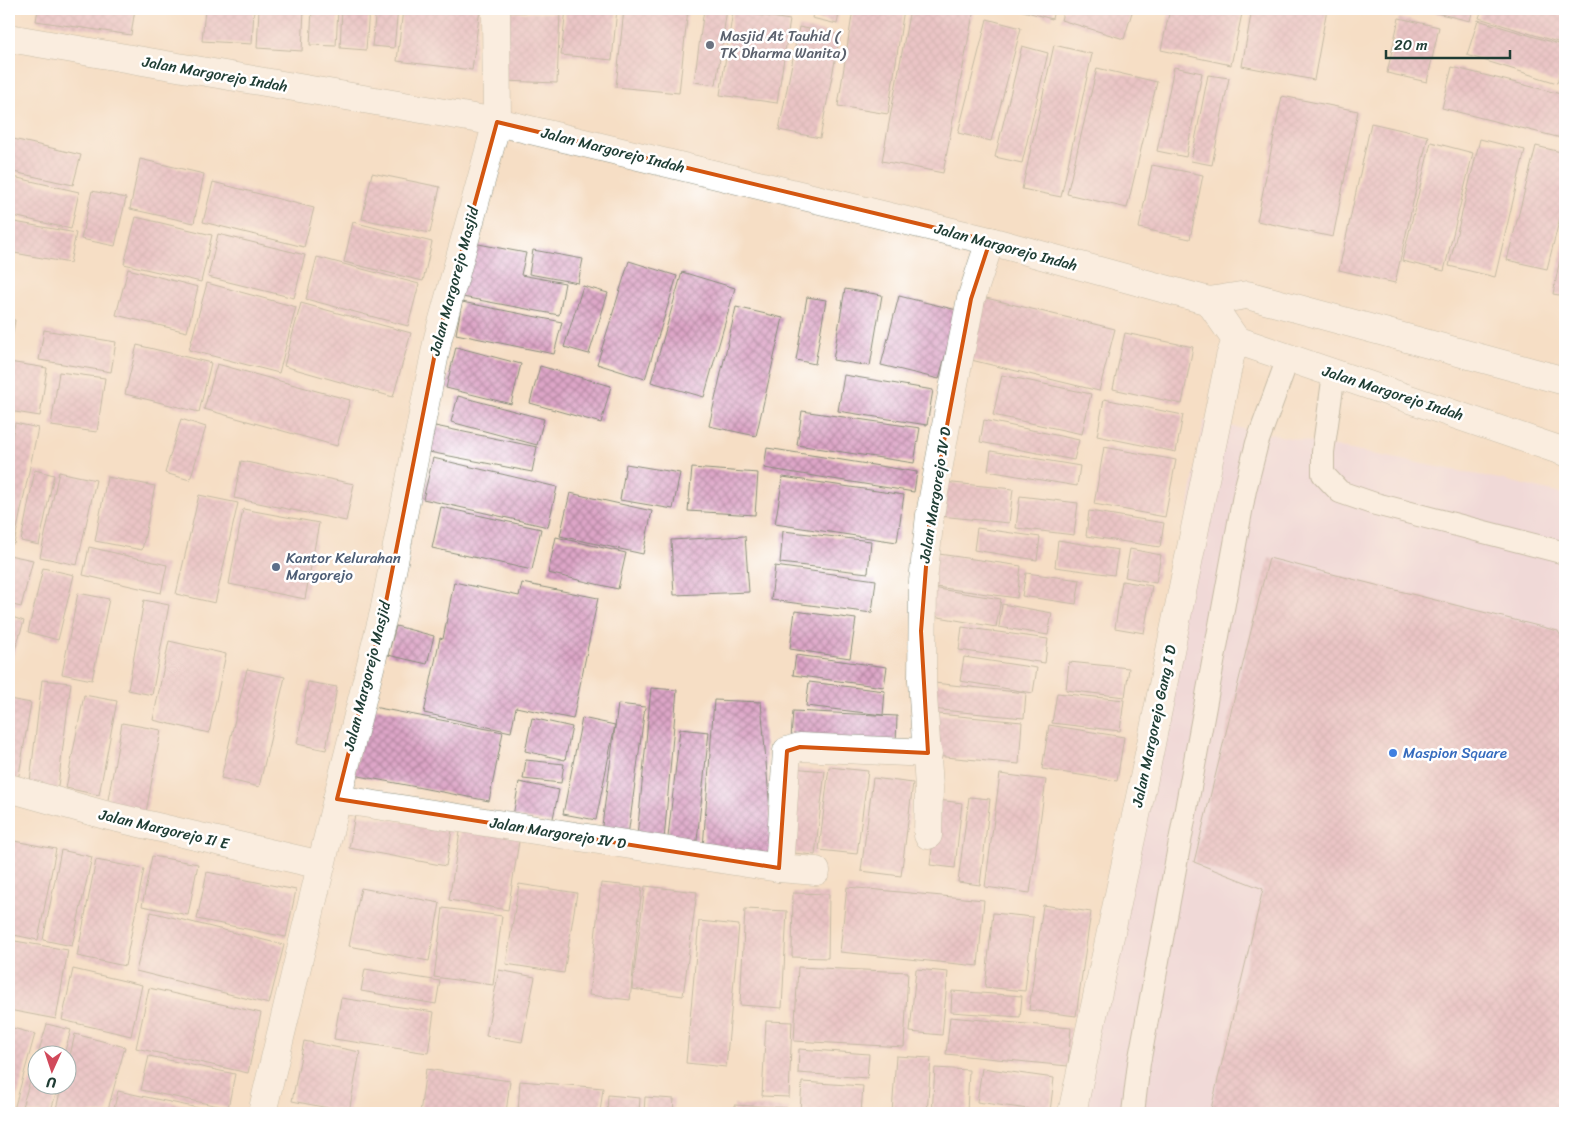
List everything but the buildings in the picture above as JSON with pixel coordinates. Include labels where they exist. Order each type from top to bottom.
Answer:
[{"type":"street","name":"Jalan Margorejo Masjid","points":[[262,1113],[384,612],[438,338],[497,122],[496,9]]},
{"type":"street","name":"Jalan Margorejo Indah","points":[[9,38],[497,122],[990,241],[1209,302],[1247,295],[1565,381]]},
{"type":"street","name":"Jalan Margorejo IV D","points":[[928,836],[930,788],[922,680],[921,632],[923,581],[930,515],[949,410],[972,299],[990,241]]},
{"type":"street","points":[[1209,302],[1236,340]]},
{"type":"street","name":"Jalan Margorejo Indah","points":[[1236,340],[1565,452]]},
{"type":"street","name":"Jalan Margorejo Gang I D","points":[[1072,1113],[1143,783],[1230,357],[1236,340]]},
{"type":"street","points":[[779,868],[788,751],[800,747],[928,754]]},
{"type":"street","name":"Jalan Margorejo II E","points":[[9,788],[105,815],[321,865]]},
{"type":"street","name":"Jalan Margorejo IV D","points":[[337,799],[779,868],[816,871]]},
{"type":"lane","points":[[1133,1113],[1140,1063],[1245,490],[1257,443],[1288,358]]},
{"type":"lane","points":[[1334,374],[1323,452],[1322,474],[1340,492],[1372,503],[1563,555]]},
{"type":"highlighted area","points":[[497,122],[990,241],[971,299],[930,515],[921,631],[928,753],[800,747],[787,751],[779,868],[337,799],[384,612],[438,338]]},
{"type":"shaded area","name":"Maspion Square","points":[[1204,421],[1504,480],[1565,495],[1565,1113],[1080,1113]]},
{"type":"place","name":"Masjid At Tauhid ( TK Dharma Wanita)","points":[[710,45]]},
{"type":"place","name":"Kantor Kelurahan Margorejo","points":[[276,567]]},
{"type":"place","name":"Maspion Square","points":[[1393,753]]}]
